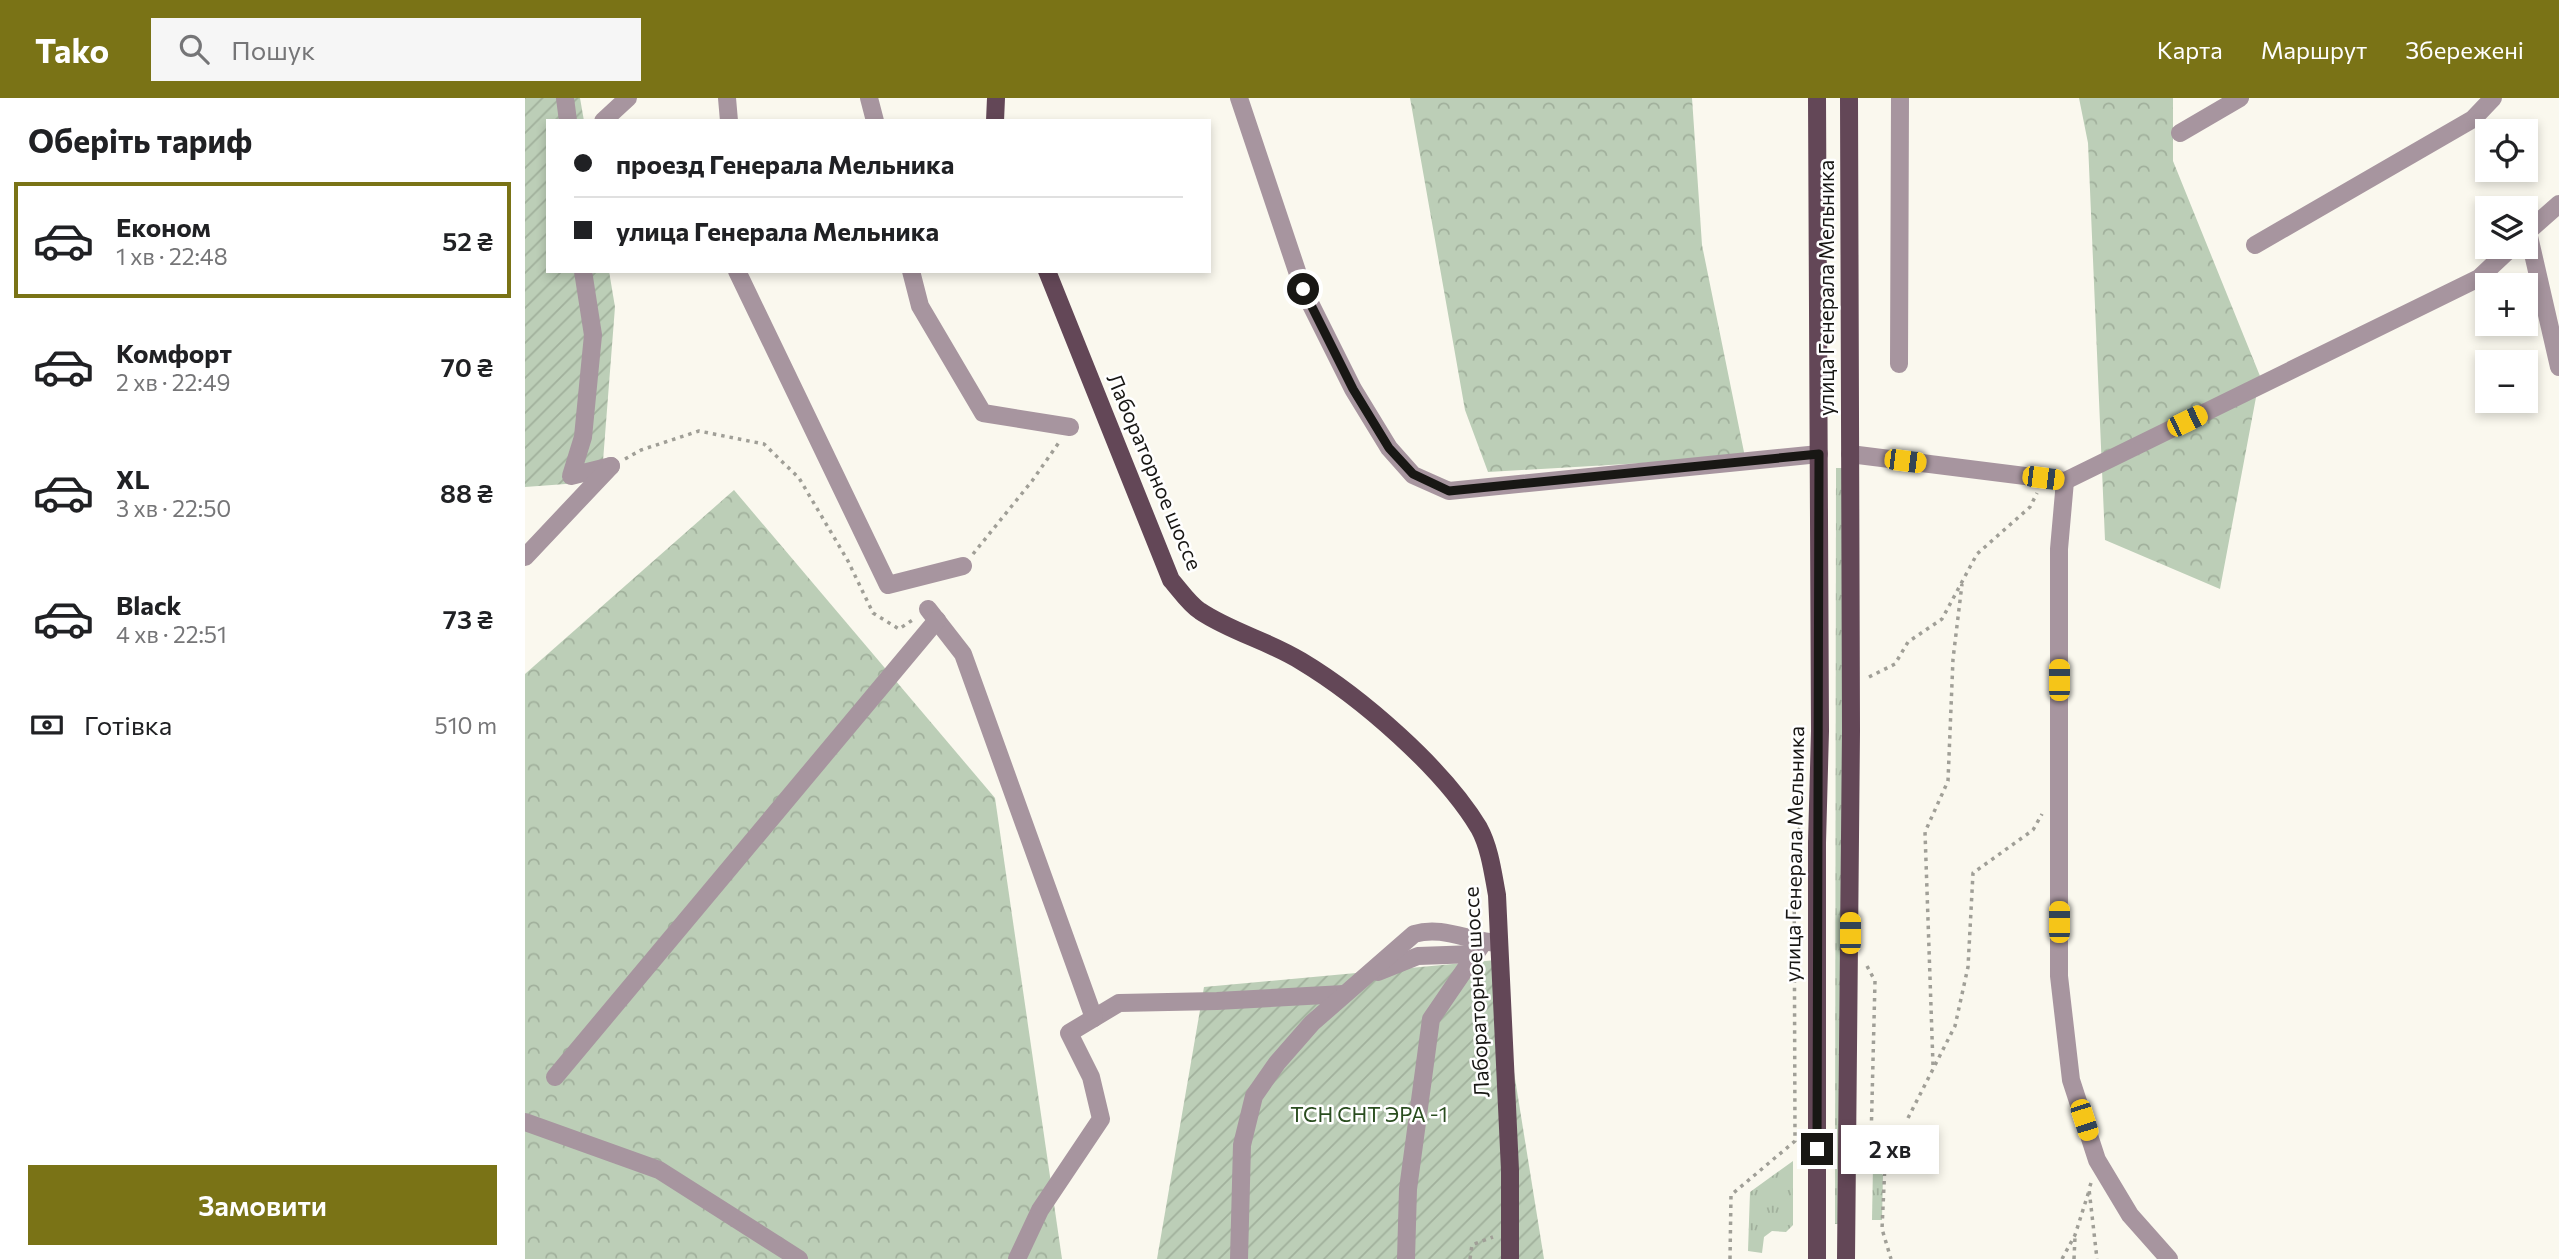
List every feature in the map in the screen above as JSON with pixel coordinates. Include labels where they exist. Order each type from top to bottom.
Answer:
[{"type":"main road","points":[[995,119],[996,98]]},
{"type":"main road","name":"улица Генерала Мельника","points":[[1817,1259],[1817,807],[1820,731],[1818,98]]},
{"type":"main road","name":"улица Генерала Мельника","points":[[1846,1259],[1850,933],[1849,98]]},
{"type":"main road","name":"Лабораторное шоссе","points":[[1048,273],[1171,580],[1199,611],[1301,660],[1350,696],[1406,742],[1446,785],[1480,830],[1492,864],[1497,895],[1486,947],[1510,1170],[1510,1259]]},
{"type":"main road","points":[[1819,454],[1850,454]]},
{"type":"main road","points":[[1817,1232],[1823,1241],[1831,1246],[1839,1243],[1846,1233]]},
{"type":"street","points":[[565,98],[568,119]]},
{"type":"street","points":[[605,119],[628,98]]},
{"type":"street","points":[[727,98],[729,119]]},
{"type":"street","points":[[869,98],[874,119]]},
{"type":"street","points":[[1239,98],[1303,289],[1353,389],[1389,448],[1413,474],[1449,491],[1819,454]]},
{"type":"street","points":[[1899,364],[1900,98]]},
{"type":"street","points":[[2180,133],[2240,98]]},
{"type":"street","points":[[2255,245],[2473,119],[2493,98]]},
{"type":"street","points":[[2538,223],[2559,204]]},
{"type":"street","points":[[1850,454],[2066,481],[2479,278],[2499,259]]},
{"type":"street","points":[[2533,259],[2559,367]]},
{"type":"street","points":[[583,273],[593,335],[583,437],[571,475],[611,466]]},
{"type":"street","points":[[738,273],[888,585],[963,566]]},
{"type":"street","points":[[912,273],[920,306],[983,413],[1070,427]]},
{"type":"street","points":[[525,557],[611,466]]},
{"type":"street","points":[[2066,481],[2059,549],[2059,976],[2071,1080],[2097,1160],[2130,1215],[2169,1259]]},
{"type":"street","points":[[555,1077],[933,615],[963,654],[1094,1018]]},
{"type":"street","points":[[1239,1259],[1242,1144],[1254,1096],[1277,1063],[1312,1023],[1414,934],[1428,930],[1445,932],[1486,947]]},
{"type":"street","points":[[1361,978],[1418,956],[1486,947]]},
{"type":"street","points":[[1406,1259],[1408,1189],[1431,1019],[1486,947]]},
{"type":"street","points":[[1017,1259],[1039,1210],[1101,1119],[1091,1077],[1069,1033],[1119,1003],[1204,1002],[1344,994]]},
{"type":"street","points":[[525,1122],[659,1171],[799,1259]]},
{"type":"path","points":[[963,566],[1032,481],[1070,427]]},
{"type":"path","points":[[611,466],[641,450],[699,431],[764,444],[799,478],[848,561],[873,613],[899,629],[933,615]]},
{"type":"path","points":[[1869,677],[1895,664],[1908,642],[1942,619],[1977,554],[2030,507],[2043,478]]},
{"type":"path","points":[[1933,1065],[1926,832],[1948,781],[1953,659],[1962,583]]},
{"type":"path","points":[[1908,1118],[1955,1026],[1968,967],[1973,873],[2033,830],[2059,785]]},
{"type":"path","points":[[1730,1259],[1731,1195],[1795,1141],[1794,835],[1817,807]]},
{"type":"path","points":[[1850,933],[1875,981],[1871,1141],[1885,1164],[1882,1229],[1891,1259]]},
{"type":"path","points":[[2062,1259],[2075,1235],[2097,1160]]},
{"type":"path","points":[[2089,1189],[2097,1259]]},
{"type":"path","points":[[1470,1259],[1472,1245],[1509,1231]]},
{"type":"path","points":[[2074,1259],[2075,1235]]},
{"type":"green space","points":[[525,98],[580,98],[584,119],[546,119],[546,273],[609,273],[615,307],[603,461],[579,483],[525,487]]},
{"type":"green space","points":[[1410,98],[1692,98],[1702,245],[1745,457],[1488,472],[1465,410]]},
{"type":"green space","points":[[2079,98],[2173,98],[2173,161],[2260,376],[2220,589],[2105,540],[2088,143]]},
{"type":"green space","points":[[1836,468],[1845,468],[1844,1224],[1835,1224]]},
{"type":"green space","points":[[734,490],[995,798],[1062,1259],[525,1259],[525,674]]},
{"type":"green space","name":"ТСН СНТ ЭРА -1","points":[[1496,960],[1544,1259],[1157,1259],[1204,987]]},
{"type":"green space","points":[[1793,1161],[1793,1225],[1786,1232],[1772,1231],[1764,1237],[1762,1253],[1748,1251],[1750,1192]]},
{"type":"green space","points":[[1873,1166],[1883,1175],[1882,1220],[1872,1220]]},
{"type":"route","points":[[1303,289],[1353,389],[1389,448],[1413,474],[1449,491],[1819,454],[1817,1149]]}]
